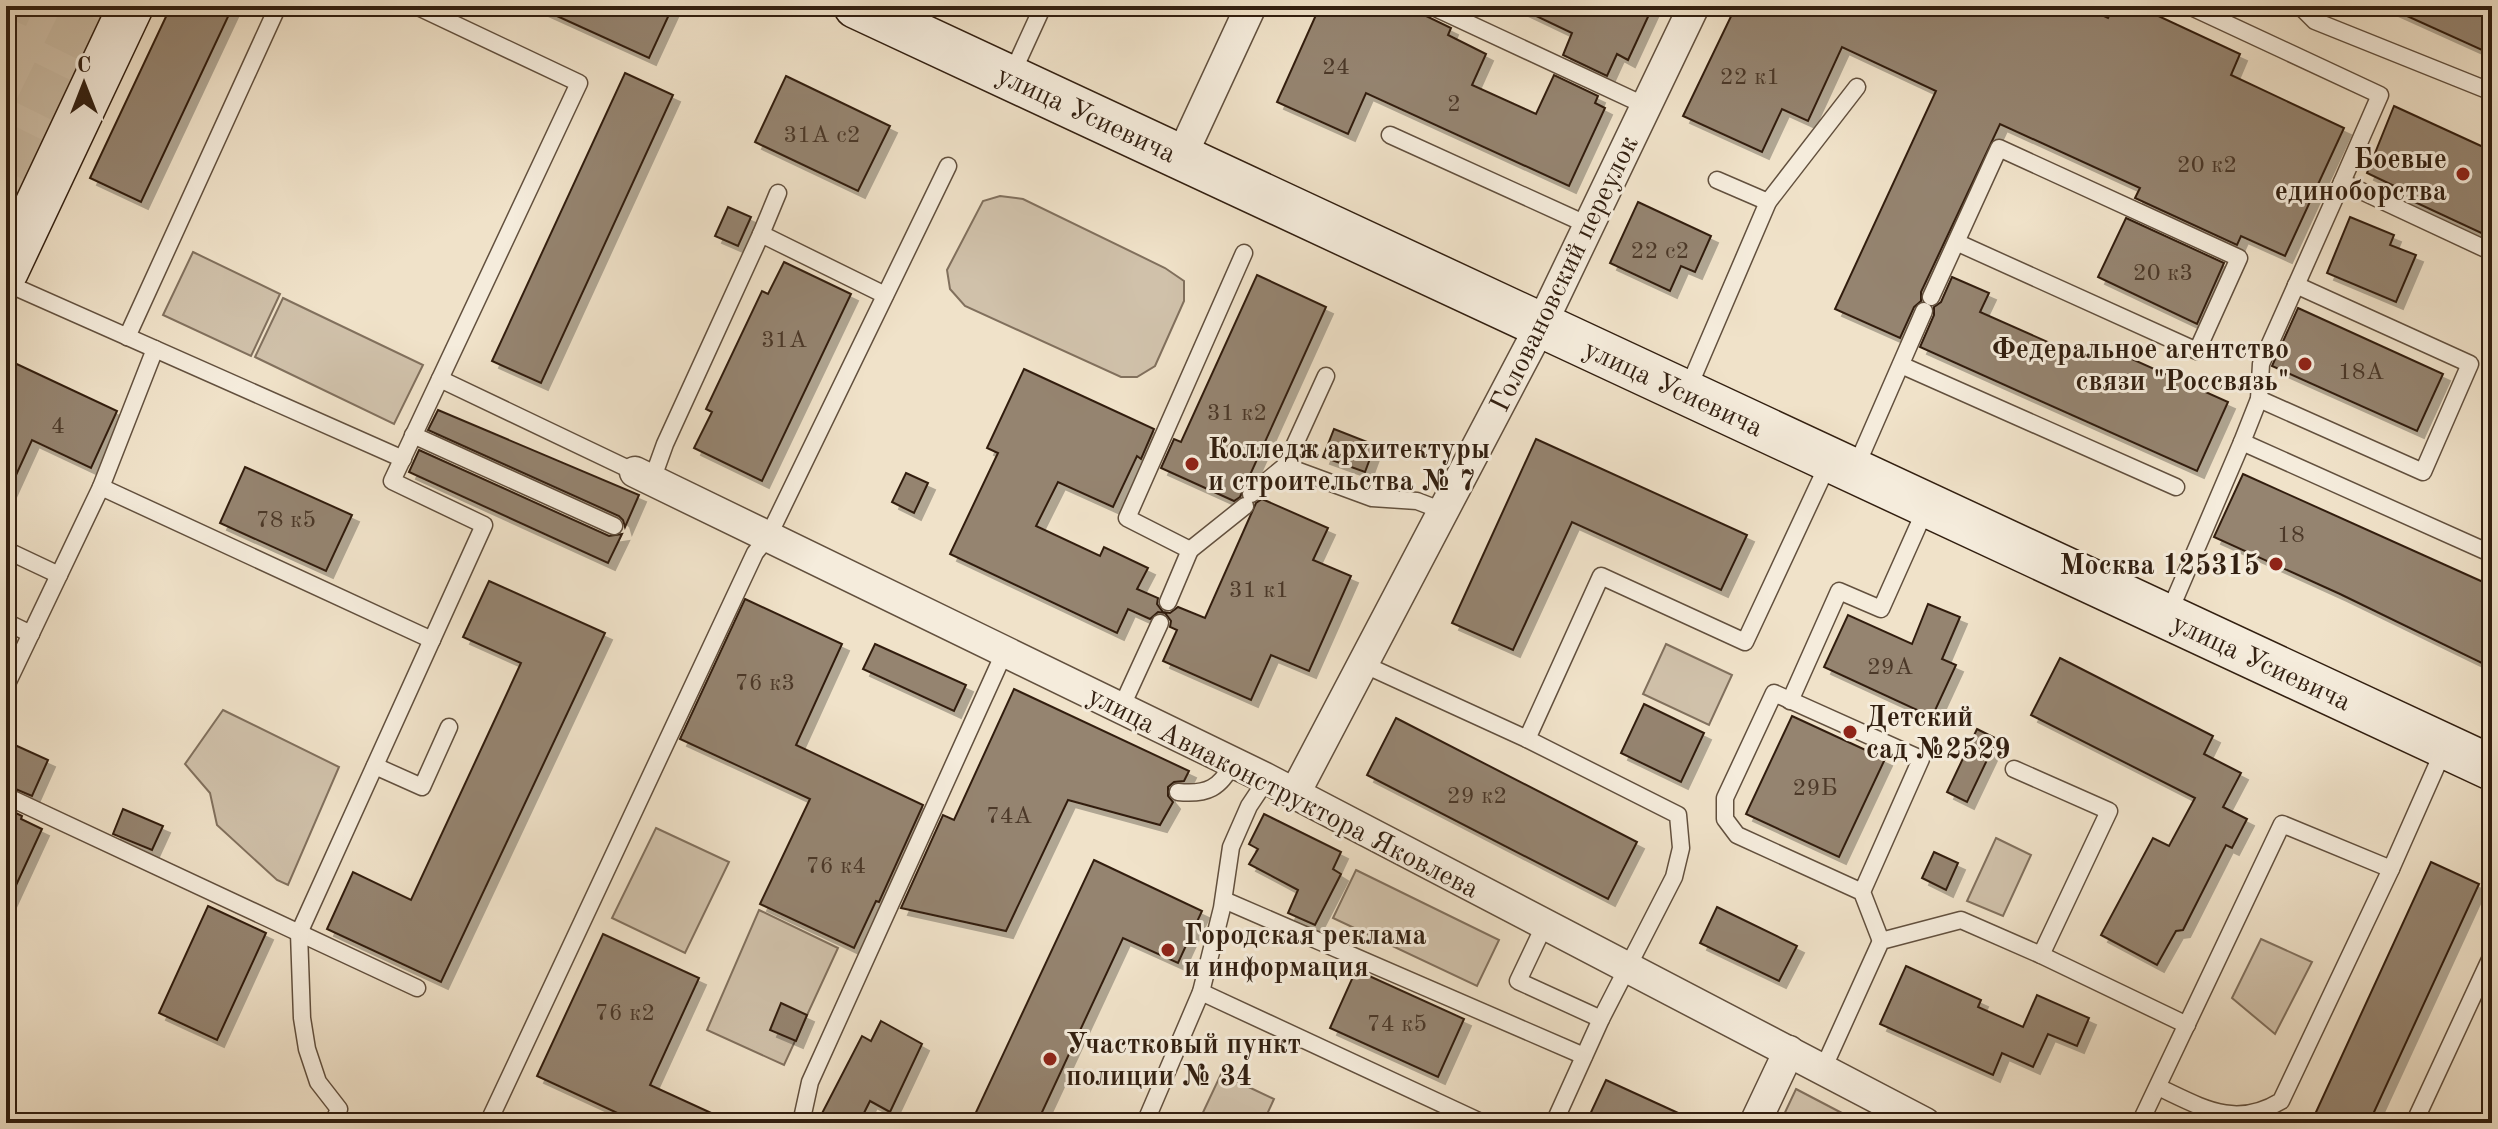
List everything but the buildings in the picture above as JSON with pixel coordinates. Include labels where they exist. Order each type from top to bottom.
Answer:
[{"type":"street","points":[[6,271],[131,6]]},
{"type":"street","name":"улица Усиевича","points":[[856,6],[2492,768]]},
{"type":"street","points":[[1181,157],[1251,6]]},
{"type":"street","name":"Головановский переулок","points":[[1295,793],[1541,325],[1694,6]]},
{"type":"street","name":"улица Авиаконструктора Яковлева","points":[[644,476],[1295,793],[1823,1069],[1908,1119]]},
{"type":"street","points":[[1755,1123],[1789,1051]]},
{"type":"lane","points":[[127,337],[278,6]]},
{"type":"lane","points":[[333,1123],[339,1109],[318,1082],[307,1049],[302,1018],[299,933],[484,525],[392,481],[579,83],[416,6]]},
{"type":"lane","points":[[1011,78],[1043,6]]},
{"type":"lane","points":[[1431,6],[1646,106]]},
{"type":"lane","points":[[2167,617],[2259,399],[2261,364],[2380,95],[2189,6]]},
{"type":"lane","points":[[2300,6],[2315,21],[2492,92]]},
{"type":"lane","points":[[1686,392],[1768,202],[1857,87]]},
{"type":"lane","points":[[1390,135],[1588,225]]},
{"type":"lane","points":[[1527,739],[1601,576],[1745,642],[1901,365],[1956,242],[1999,148],[2239,258],[2197,351],[1956,242]]},
{"type":"lane","points":[[488,1123],[755,553],[768,537],[948,166]]},
{"type":"lane","points":[[1717,180],[1768,202]]},
{"type":"lane","points":[[2342,182],[2492,252]]},
{"type":"lane","points":[[440,379],[644,476],[665,444],[778,193]]},
{"type":"lane","points":[[761,234],[885,295]]},
{"type":"lane","points":[[1190,550],[1127,518],[1244,253]]},
{"type":"lane","points":[[6,283],[403,459]]},
{"type":"lane","points":[[2259,399],[2423,472],[2470,364],[2296,285]]},
{"type":"lane","points":[[6,686],[101,487],[155,349]]},
{"type":"lane","points":[[1901,365],[2176,487]]},
{"type":"lane","points":[[1168,602],[1190,550],[1285,466],[1326,376]]},
{"type":"lane","points":[[413,435],[614,526]]},
{"type":"lane","points":[[2242,442],[2492,554]]},
{"type":"lane","points":[[1285,466],[1372,498],[1417,501],[1443,511]]},
{"type":"lane","points":[[101,487],[432,640]]},
{"type":"lane","points":[[1790,701],[1839,591],[1881,609],[1927,505]]},
{"type":"lane","points":[[6,550],[59,575]]},
{"type":"lane","points":[[6,622],[31,634]]},
{"type":"lane","points":[[1121,708],[1160,623]]},
{"type":"lane","points":[[801,1123],[810,1082],[1005,651]]},
{"type":"lane","points":[[1363,664],[1527,739],[1678,815],[1681,848],[1674,877],[1601,1019],[1554,1123]]},
{"type":"lane","points":[[1823,1069],[1881,941],[1862,892],[1737,835],[1725,819],[1725,798],[1774,693],[1921,759],[1862,892]]},
{"type":"lane","points":[[375,766],[422,787],[449,727]]},
{"type":"lane","points":[[2158,1087],[2224,1118],[2257,1116],[2281,1101],[2446,746]]},
{"type":"lane","points":[[1178,792],[1195,794],[1216,786],[1225,779],[1233,762]]},
{"type":"lane","points":[[2014,769],[2109,811],[2041,955]]},
{"type":"lane","points":[[1145,1123],[1201,992],[1224,900],[1231,847],[1249,806],[1267,779]]},
{"type":"lane","points":[[6,796],[417,988]]},
{"type":"lane","points":[[2140,1123],[2282,824],[2391,869]]},
{"type":"lane","points":[[1224,900],[1584,1056]]},
{"type":"lane","points":[[1881,941],[1961,920],[2187,1025]]},
{"type":"lane","points":[[1545,924],[1518,981],[1601,1019]]},
{"type":"lane","points":[[2419,1123],[2415,1121],[2492,955]]},
{"type":"lane","points":[[1201,992],[1483,1123]]},
{"type":"lane","points":[[6,1118],[17,1123]]},
{"type":"shaded area","points":[[6,6],[111,6],[6,225]]},
{"type":"shaded area","points":[[1000,196],[1023,199],[1165,268],[1184,281],[1184,301],[1155,366],[1137,377],[1121,377],[965,306],[950,289],[947,270],[983,201]]},
{"type":"shaded area","points":[[193,252],[280,294],[251,356],[163,315]]},
{"type":"shaded area","points":[[283,298],[423,365],[394,424],[255,357]]},
{"type":"shaded area","points":[[1666,644],[1732,675],[1709,725],[1643,694]]},
{"type":"shaded area","points":[[223,710],[339,767],[288,885],[277,880],[217,825],[210,793],[185,764]]},
{"type":"shaded area","points":[[656,828],[729,862],[685,953],[612,918]]},
{"type":"shaded area","points":[[1996,838],[2031,855],[2003,916],[1967,901]]},
{"type":"shaded area","points":[[1356,870],[1499,940],[1477,986],[1333,918]]},
{"type":"shaded area","points":[[759,910],[838,948],[784,1065],[707,1030]]},
{"type":"shaded area","points":[[2261,939],[2312,962],[2275,1034],[2232,998]]},
{"type":"shaded area","points":[[1221,1074],[1274,1099],[1263,1123],[1198,1123]]},
{"type":"shaded area","points":[[1796,1089],[1861,1123],[1780,1123]]},
{"type":"tunnel","points":[[6,17],[11,6]]},
{"type":"tunnel","points":[[6,171],[87,6]]},
{"type":"place","name":"Боевые единоборства","points":[[2463,174]]},
{"type":"place","name":"Федеральное агентство связи \"Россвязь\"","points":[[2305,364]]},
{"type":"place","name":"Колледж архитектуры и строительства № 7","points":[[1192,464]]},
{"type":"place","name":"Москва 125315","points":[[2276,564]]},
{"type":"place","name":"Детский сад №2529","points":[[1850,732]]},
{"type":"place","name":"Городская реклама и информация","points":[[1168,950]]},
{"type":"place","name":"Участковый пункт полиции № 34","points":[[1050,1059]]}]
